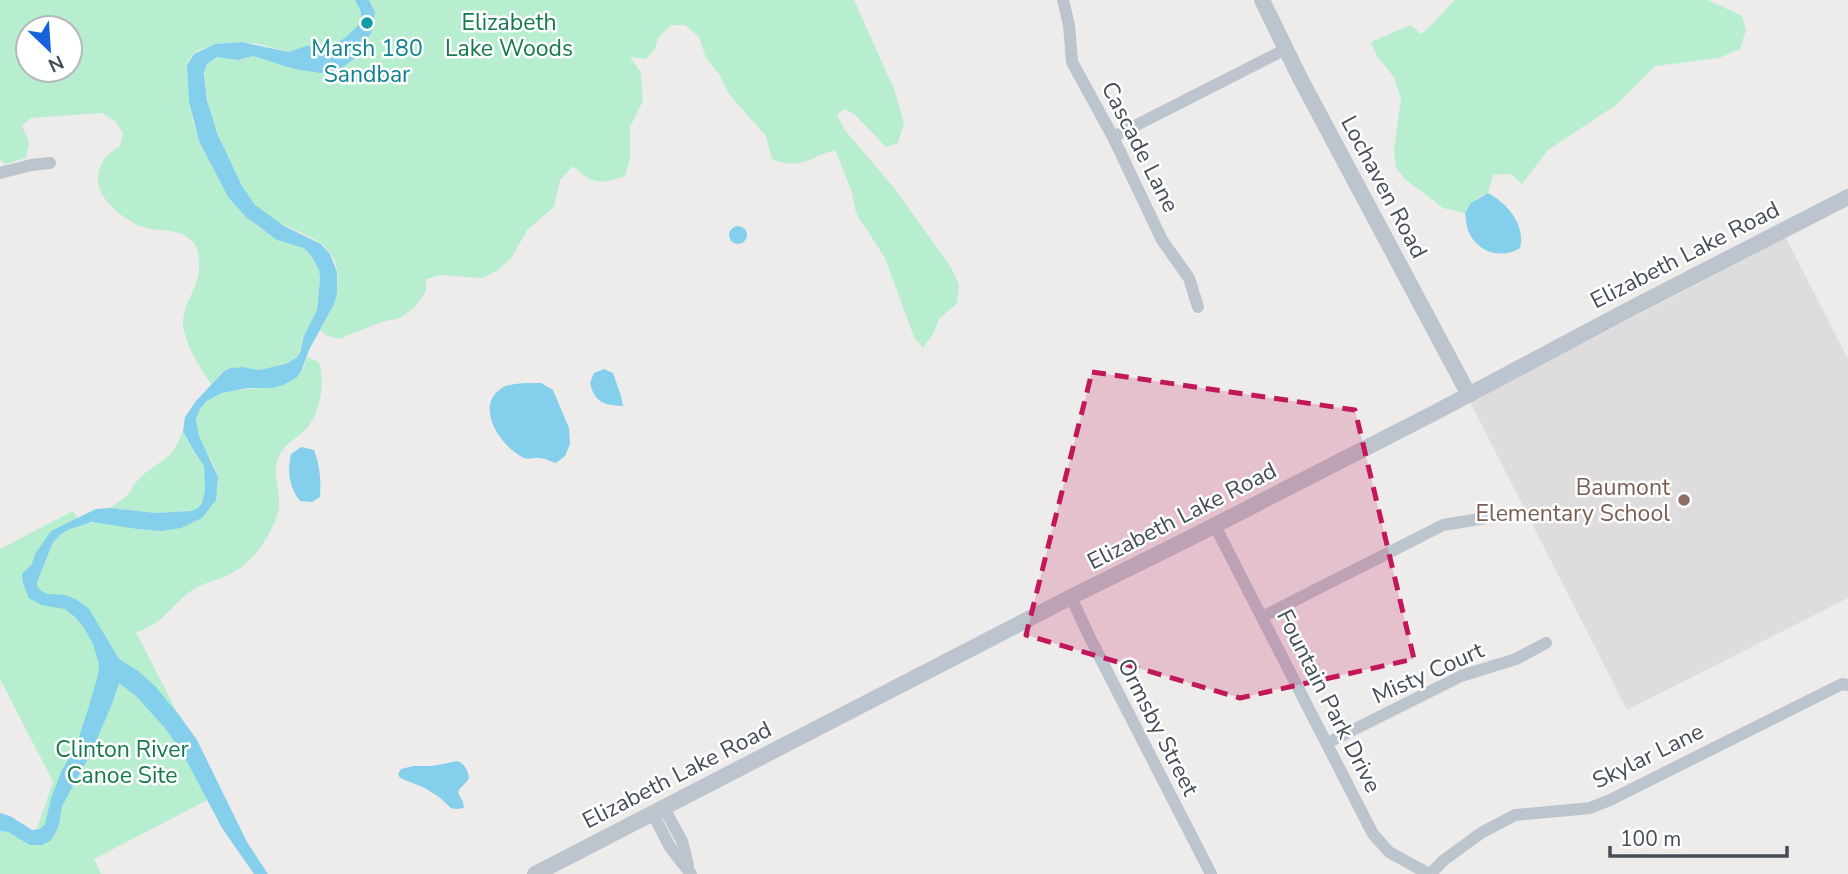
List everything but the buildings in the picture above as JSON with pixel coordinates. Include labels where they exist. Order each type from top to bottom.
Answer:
[{"type":"street","name":"Cascade Lane","points":[[1063,0],[1069,25],[1072,62],[1113,137],[1162,240],[1189,278],[1198,307]]},
{"type":"street","name":"Lochaven Road","points":[[1262,0],[1469,395]]},
{"type":"street","points":[[1113,137],[1286,49]]},
{"type":"street","points":[[0,173],[50,163]]},
{"type":"street","name":"Elizabeth Lake Road","points":[[536,874],[1469,395],[1632,307],[1848,197]]},
{"type":"street","points":[[1262,617],[1443,525],[1486,518]]},
{"type":"street","name":"Fountain Park Drive","points":[[1214,526],[1373,834],[1389,852],[1430,874]]},
{"type":"street","name":"Ormsby Street","points":[[1071,597],[1211,874]]},
{"type":"street","name":"Misty Court","points":[[1328,743],[1461,676],[1516,659],[1546,643]]},
{"type":"street","name":"Skylar Lane","points":[[1430,874],[1472,840],[1516,815],[1590,808],[1842,684],[1848,685]]},
{"type":"street","points":[[659,811],[670,847],[690,873]]},
{"type":"highlighted area","points":[[1092,372],[1355,410],[1414,659],[1240,698],[1026,635]]},
{"type":"shaded area","name":"Baumont Elementary School","points":[[1786,238],[1848,359],[1848,598],[1627,710],[1470,402]]},
{"type":"green space","points":[[0,0],[355,0],[361,12],[360,23],[345,38],[330,46],[289,52],[259,44],[215,44],[194,53],[188,61],[189,102],[193,122],[199,141],[228,197],[256,226],[282,242],[304,248],[319,270],[317,310],[296,358],[286,364],[259,370],[231,368],[211,384],[192,352],[183,324],[199,270],[199,258],[194,243],[182,234],[150,229],[133,223],[109,204],[99,188],[101,164],[120,146],[123,133],[115,121],[102,113],[31,118],[22,126],[29,142],[26,158],[5,164],[0,160]]},
{"type":"green space","name":"Elizabeth Lake Woods","points":[[369,0],[854,0],[894,89],[904,123],[898,143],[886,147],[854,114],[845,109],[837,114],[844,129],[895,189],[952,269],[959,286],[957,303],[939,319],[923,348],[914,337],[885,258],[856,213],[852,192],[835,150],[804,162],[790,164],[772,159],[766,136],[728,93],[720,75],[706,58],[699,37],[685,25],[671,25],[658,38],[655,49],[646,59],[630,57],[641,73],[643,101],[630,127],[630,158],[625,176],[609,181],[597,181],[585,176],[573,166],[560,180],[554,207],[527,230],[512,257],[497,271],[482,278],[441,275],[426,279],[426,291],[415,307],[400,318],[339,339],[326,335],[320,330],[335,296],[335,261],[319,242],[269,217],[248,196],[212,118],[205,72],[210,60],[221,57],[242,60],[253,56],[294,69],[320,73],[354,59],[372,32],[374,10]]},
{"type":"green space","points":[[1455,0],[1708,0],[1742,16],[1746,30],[1740,49],[1719,58],[1655,66],[1616,105],[1548,150],[1522,184],[1511,174],[1493,175],[1488,193],[1475,200],[1465,213],[1443,208],[1405,179],[1396,168],[1394,150],[1401,98],[1394,77],[1377,56],[1371,42],[1410,25],[1421,34]]},
{"type":"green space","name":"Clinton River Canoe Site","points":[[307,357],[319,362],[321,370],[319,405],[307,428],[287,446],[278,459],[278,512],[266,539],[238,569],[196,588],[160,619],[146,629],[136,632],[219,794],[94,859],[101,874],[0,874],[0,831],[16,837],[34,837],[53,782],[0,679],[0,549],[73,511],[81,525],[106,523],[159,530],[172,529],[199,519],[216,493],[218,485],[214,467],[196,428],[200,410],[210,399],[223,393],[278,386],[291,381],[301,372]]},
{"type":"green space","points":[[183,431],[204,466],[205,490],[198,508],[191,511],[156,513],[110,508],[127,496],[145,473],[169,456]]},
{"type":"water","points":[[355,0],[369,0],[375,12],[372,32],[354,59],[336,72],[320,73],[294,69],[253,56],[239,60],[217,57],[207,64],[204,73],[207,100],[217,133],[242,186],[255,205],[284,226],[321,244],[330,254],[337,272],[334,304],[309,350],[301,372],[296,378],[272,388],[248,388],[222,393],[207,401],[200,409],[196,419],[199,436],[218,477],[216,500],[202,518],[181,528],[161,531],[92,522],[70,529],[53,542],[37,582],[41,591],[65,595],[89,609],[119,659],[155,686],[179,715],[197,740],[247,842],[268,874],[254,874],[222,828],[183,754],[165,728],[136,696],[119,683],[90,755],[62,806],[55,834],[50,841],[42,845],[30,845],[8,832],[0,831],[0,813],[32,830],[40,829],[45,824],[61,772],[76,746],[99,664],[93,644],[75,617],[65,609],[41,605],[29,598],[22,574],[32,564],[35,554],[51,531],[96,509],[156,513],[191,511],[198,508],[205,490],[204,466],[183,431],[185,417],[224,371],[243,367],[259,370],[286,364],[296,358],[317,310],[320,279],[319,270],[312,257],[304,248],[277,240],[246,217],[228,197],[199,141],[189,102],[187,65],[194,54],[215,44],[241,42],[289,52],[306,46],[330,46],[345,38],[360,23],[361,12]]},
{"type":"water","points":[[1488,193],[1508,209],[1518,223],[1520,248],[1513,252],[1497,253],[1483,249],[1467,228],[1465,213],[1471,203]]},
{"type":"water","points":[[738,226],[744,229],[747,235],[744,241],[738,244],[732,241],[729,235],[732,229]]},
{"type":"water","points":[[604,369],[613,373],[623,406],[606,404],[595,395],[590,383],[594,373]]},
{"type":"water","points":[[541,383],[553,390],[569,428],[570,444],[565,456],[556,463],[542,458],[528,459],[515,453],[499,436],[490,415],[494,396],[502,388],[516,384]]},
{"type":"water","points":[[301,447],[314,450],[319,467],[320,497],[312,502],[300,501],[290,478],[291,454]]},
{"type":"water","points":[[458,761],[466,768],[469,778],[458,793],[464,808],[451,808],[425,788],[400,778],[398,774],[401,769],[413,766]]},
{"type":"place","name":"Marsh 180 Sandbar","points":[[367,23]]},
{"type":"place","name":"Baumont Elementary School","points":[[1684,500]]}]
